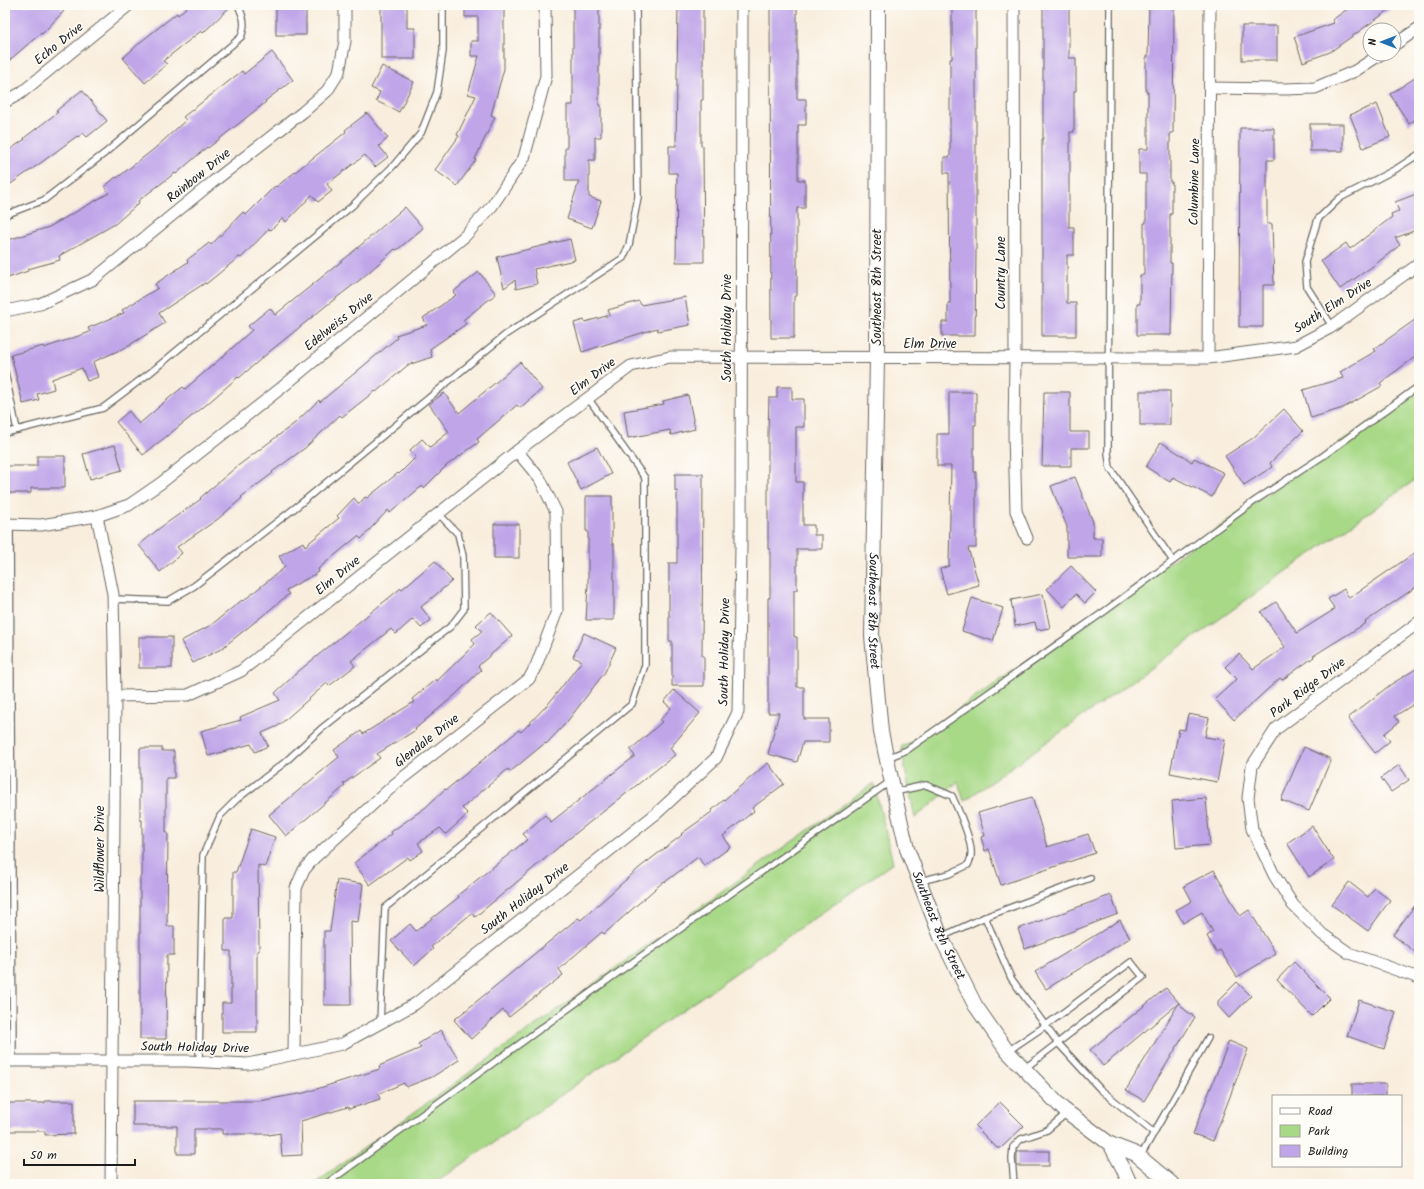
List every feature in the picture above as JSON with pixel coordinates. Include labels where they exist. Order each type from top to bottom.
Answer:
[{"type":"street","name":"Echo Drive","points":[[5,102],[21,93],[129,5]]},
{"type":"street","name":"Rainbow Drive","points":[[5,310],[40,304],[94,279],[214,181],[303,112],[327,91],[339,72],[345,41],[345,5]]},
{"type":"street","name":"Edelweiss Drive","points":[[8,524],[41,525],[97,516],[129,505],[161,483],[280,389],[465,236],[492,206],[524,158],[546,76],[545,5]]},
{"type":"street","name":"South Holiday Drive","points":[[9,1061],[200,1062],[248,1064],[342,1044],[415,1004],[657,813],[716,758],[738,712],[741,547],[742,5]]},
{"type":"street","name":"Southeast 8th Street","points":[[878,5],[877,358],[872,636],[881,732],[907,849],[940,937],[975,1005],[1007,1051],[1068,1113],[1110,1144],[1136,1154],[1172,1184]]},
{"type":"street","name":"Country Lane","points":[[1014,5],[1014,434],[1016,512],[1027,538]]},
{"type":"street","name":"Columbine Lane","points":[[1208,358],[1210,5]]},
{"type":"street","points":[[1402,40],[1419,28]]},
{"type":"street","points":[[1210,88],[1315,88],[1355,71],[1368,62]]},
{"type":"street","name":"South Elm Drive","points":[[1208,358],[1296,346],[1332,326],[1419,264]]},
{"type":"street","name":"Elm Drive","points":[[115,696],[188,695],[240,671],[517,451],[631,366],[670,357],[1208,358]]},
{"type":"street","name":"Glendale Drive","points":[[294,1054],[296,888],[304,870],[314,858],[395,784],[529,678],[536,666],[557,611],[556,512],[540,479],[517,451]]},
{"type":"street","name":"Wildflower Drive","points":[[97,516],[113,599],[115,696],[111,1184]]},
{"type":"street","name":"Park Ridge Drive","points":[[1419,622],[1276,729],[1252,766],[1248,798],[1252,829],[1274,876],[1293,904],[1322,934],[1350,953],[1419,978]]},
{"type":"street","name":"Southeast 8th Street","points":[[1110,1144],[1130,1184]]},
{"type":"lane","points":[[5,215],[44,200],[105,153],[241,38],[245,27],[243,16],[238,5]]},
{"type":"lane","points":[[5,433],[103,408],[150,372],[283,264],[352,206],[393,166],[420,133],[437,92],[442,51],[443,5]]},
{"type":"lane","points":[[113,599],[168,601],[194,586],[300,504],[505,335],[574,288],[622,258],[630,245],[638,197],[636,5]]},
{"type":"lane","points":[[1110,5],[1108,452],[1110,468],[1173,561]]},
{"type":"lane","points":[[1332,326],[1307,287],[1305,262],[1318,219],[1340,198],[1396,169],[1419,154]]},
{"type":"lane","points":[[5,372],[17,430]]},
{"type":"lane","points":[[886,758],[907,750],[1099,616],[1256,500],[1323,456],[1419,386]]},
{"type":"lane","points":[[380,1024],[385,908],[632,704],[645,665],[645,478],[588,398]]},
{"type":"lane","points":[[200,1062],[203,855],[220,816],[237,799],[284,763],[321,729],[451,626],[464,609],[463,556],[458,534],[439,514]]},
{"type":"lane","points":[[8,524],[9,1061]]},
{"type":"lane","points":[[326,1184],[623,968],[892,786],[926,784],[952,796],[961,816],[970,845],[971,856],[968,865],[949,874],[920,881]]},
{"type":"lane","points":[[940,937],[984,917],[1090,878]]},
{"type":"lane","points":[[984,917],[1011,978],[1058,1043],[1100,1089],[1154,1133]]},
{"type":"lane","points":[[1007,1051],[1045,1026],[1131,962],[1143,978],[1024,1069]]},
{"type":"lane","points":[[1140,1158],[1208,1038]]},
{"type":"lane","points":[[1014,1184],[1012,1159],[1013,1147],[1021,1139],[1047,1130],[1068,1113]]},
{"type":"green space","points":[[1419,388],[1419,477],[964,801],[958,782],[915,818],[902,753],[902,746],[907,745]]},
{"type":"green space","points":[[874,783],[893,863],[434,1184],[314,1184]]},
{"type":"building","points":[[9,5],[59,5],[64,11],[42,34],[41,33],[5,64],[5,8]]},
{"type":"building","points":[[189,5],[232,5],[203,33],[201,31],[163,61],[167,64],[145,83],[123,58],[143,40],[177,13],[178,15]]},
{"type":"building","points":[[276,5],[306,5],[306,35],[276,35]]},
{"type":"building","points":[[381,5],[407,5],[407,28],[415,28],[415,59],[381,59]]},
{"type":"building","points":[[465,5],[504,5],[504,69],[491,115],[495,117],[475,159],[476,160],[457,186],[435,170],[459,136],[457,135],[476,96],[468,94],[479,56],[471,56],[471,41],[478,41],[478,17],[465,17]]},
{"type":"building","points":[[573,5],[599,5],[599,105],[601,105],[601,137],[595,137],[595,160],[589,160],[589,197],[601,201],[592,228],[567,219],[579,181],[565,181],[567,105],[573,105]]},
{"type":"building","points":[[678,5],[703,5],[703,100],[701,100],[701,146],[703,146],[704,262],[676,262],[677,173],[669,173],[669,146],[676,146]]},
{"type":"building","points":[[770,5],[797,5],[797,99],[806,99],[806,125],[798,125],[798,180],[805,180],[805,208],[797,208],[797,296],[794,296],[794,338],[771,338]]},
{"type":"building","points":[[952,5],[976,5],[975,336],[942,336],[942,322],[948,322],[948,303],[950,303],[949,173],[944,173],[944,157],[950,157],[950,59],[952,59]]},
{"type":"building","points":[[1043,5],[1069,5],[1069,58],[1076,58],[1074,132],[1070,132],[1069,173],[1069,227],[1074,227],[1074,255],[1067,255],[1067,303],[1076,303],[1076,336],[1042,336]]},
{"type":"building","points":[[1149,5],[1174,5],[1173,133],[1170,133],[1170,182],[1172,182],[1172,214],[1170,214],[1170,263],[1172,263],[1171,335],[1137,335],[1137,304],[1140,304],[1140,275],[1144,275],[1144,223],[1146,223],[1146,174],[1139,174],[1139,149],[1148,149],[1148,92],[1146,92],[1146,57],[1148,57]]},
{"type":"building","points":[[1353,5],[1396,5],[1372,22],[1362,22],[1362,29],[1330,52],[1303,62],[1294,37],[1334,23],[1332,20]]},
{"type":"building","points":[[1242,26],[1277,26],[1277,60],[1242,60]]},
{"type":"building","points":[[272,52],[293,80],[208,148],[207,147],[176,174],[175,173],[138,201],[139,203],[115,224],[59,256],[60,260],[28,269],[28,271],[5,279],[5,241],[49,227],[109,193],[104,187],[154,149],[186,120],[183,117],[242,71],[244,74]]},
{"type":"building","points":[[382,66],[414,82],[399,112],[376,101],[380,92],[371,88]]},
{"type":"building","points":[[1415,78],[1419,84],[1419,117],[1409,124],[1390,94]]},
{"type":"building","points":[[82,90],[107,121],[87,137],[83,133],[78,137],[77,136],[5,188],[5,153],[58,112],[56,111]]},
{"type":"building","points":[[1377,104],[1390,137],[1363,148],[1350,115]]},
{"type":"building","points":[[367,113],[388,138],[379,146],[388,157],[375,167],[365,155],[327,184],[332,191],[318,202],[312,195],[286,222],[283,218],[271,230],[269,229],[241,258],[239,257],[206,284],[205,283],[159,313],[165,323],[131,345],[93,362],[98,377],[87,381],[82,368],[52,379],[54,389],[37,394],[39,400],[23,404],[11,355],[43,346],[44,348],[90,332],[88,328],[124,313],[122,310],[158,288],[155,284],[188,262],[187,260],[209,243],[211,245],[243,212],[246,215],[275,186],[276,187],[346,132],[345,130]]},
{"type":"building","points":[[1310,124],[1343,124],[1343,151],[1310,151]]},
{"type":"building","points":[[1240,128],[1274,128],[1274,160],[1267,160],[1267,224],[1272,224],[1274,285],[1263,285],[1263,327],[1239,327]]},
{"type":"building","points":[[1419,193],[1419,229],[1395,238],[1400,245],[1340,289],[1321,261],[1346,243],[1350,249],[1392,217],[1391,214],[1399,211],[1395,202]]},
{"type":"building","points":[[405,207],[423,228],[397,250],[395,249],[361,279],[143,455],[116,422],[129,411],[139,424],[183,387],[185,389],[221,358],[252,330],[248,326],[270,308],[275,315],[348,256]]},
{"type":"building","points":[[570,239],[575,260],[534,269],[537,284],[516,289],[515,280],[504,288],[497,257]]},
{"type":"building","points":[[479,272],[496,294],[463,320],[466,324],[430,349],[432,357],[408,365],[376,392],[375,391],[342,417],[340,415],[305,448],[241,497],[242,498],[218,519],[177,547],[182,553],[160,572],[139,545],[161,527],[201,499],[200,498],[235,468],[295,423],[319,400],[320,402],[397,338],[396,335],[427,325],[423,318],[456,295],[453,292]]},
{"type":"building","points":[[685,297],[690,325],[658,331],[657,328],[582,352],[574,323],[584,320],[585,322],[610,315],[608,310],[639,301],[641,305]]},
{"type":"building","points":[[1419,317],[1419,354],[1380,383],[1382,386],[1343,408],[1311,418],[1303,390],[1343,378],[1340,372],[1376,351],[1374,349]]},
{"type":"building","points":[[520,362],[542,389],[520,408],[517,405],[477,439],[479,442],[446,466],[424,488],[422,486],[390,513],[388,510],[361,539],[358,536],[318,569],[319,572],[286,590],[289,594],[221,649],[193,663],[181,641],[211,625],[285,567],[279,556],[303,542],[305,546],[339,518],[337,516],[354,498],[359,504],[365,497],[367,498],[398,473],[399,474],[416,457],[410,450],[422,439],[430,447],[449,432],[429,404],[444,393],[459,413]]},
{"type":"building","points":[[777,387],[792,387],[792,399],[804,399],[804,427],[796,427],[796,482],[803,482],[803,525],[814,525],[814,535],[822,535],[822,549],[797,549],[797,590],[794,590],[794,637],[797,637],[797,687],[804,687],[804,719],[829,719],[829,742],[803,742],[797,762],[768,754],[779,713],[768,713],[768,598],[770,598],[770,549],[768,549],[768,433],[769,398],[777,398]]},
{"type":"building","points":[[1140,391],[1170,391],[1170,425],[1140,425]]},
{"type":"building","points":[[949,392],[976,392],[974,472],[976,472],[976,548],[968,548],[979,585],[947,594],[940,569],[949,566],[951,466],[937,466],[937,434],[949,434]]},
{"type":"building","points":[[1044,392],[1070,392],[1070,432],[1089,432],[1089,448],[1071,448],[1071,466],[1042,466]]},
{"type":"building","points":[[688,395],[695,429],[671,435],[670,430],[628,438],[624,411],[664,404],[663,401]]},
{"type":"building","points":[[1284,409],[1303,431],[1270,463],[1272,467],[1244,485],[1225,456],[1253,438]]},
{"type":"building","points":[[1161,442],[1192,462],[1194,458],[1224,473],[1212,497],[1173,477],[1170,482],[1146,467]]},
{"type":"building","points":[[115,445],[122,470],[90,479],[83,454]]},
{"type":"building","points":[[597,447],[611,474],[581,490],[567,462]]},
{"type":"building","points":[[37,456],[65,456],[65,488],[31,488],[31,493],[5,493],[5,466],[37,466]]},
{"type":"building","points":[[675,474],[703,474],[702,656],[704,656],[704,686],[672,686],[672,641],[669,641],[669,563],[677,563],[677,491],[675,491]]},
{"type":"building","points":[[1075,477],[1093,522],[1093,538],[1102,538],[1102,557],[1067,557],[1067,527],[1051,486]]},
{"type":"building","points":[[586,496],[612,496],[612,544],[614,544],[614,620],[586,620],[588,585],[588,531],[586,531]]},
{"type":"building","points":[[494,524],[519,524],[519,558],[494,558]]},
{"type":"building","points":[[1419,550],[1419,585],[1365,622],[1366,623],[1313,656],[1314,657],[1282,680],[1280,678],[1234,720],[1215,699],[1237,679],[1225,667],[1239,654],[1253,669],[1285,647],[1261,612],[1276,602],[1297,633],[1335,609],[1328,599],[1344,589],[1349,598]]},
{"type":"building","points":[[435,561],[452,581],[421,607],[431,620],[421,628],[413,619],[396,634],[391,629],[351,661],[355,666],[329,686],[327,683],[278,726],[262,733],[268,746],[255,752],[251,744],[208,756],[201,731],[241,720],[240,717],[280,700],[275,693],[300,670]]},
{"type":"building","points":[[1071,566],[1096,592],[1085,603],[1076,594],[1064,607],[1047,589]]},
{"type":"building","points":[[1043,594],[1050,628],[1037,630],[1035,622],[1015,626],[1011,600]]},
{"type":"building","points":[[972,598],[1003,608],[993,641],[962,631]]},
{"type":"building","points":[[491,612],[512,636],[478,666],[481,670],[455,695],[415,729],[416,730],[377,754],[380,758],[343,784],[345,786],[286,836],[269,815],[339,757],[334,750],[361,731],[363,734],[414,702],[412,699],[436,679],[437,681],[475,644],[472,639],[482,631],[476,625]]},
{"type":"building","points":[[584,633],[616,648],[605,672],[566,723],[546,744],[545,743],[510,772],[508,769],[462,808],[468,814],[446,834],[440,828],[418,843],[423,851],[410,860],[408,857],[370,885],[354,863],[392,834],[391,832],[426,807],[445,789],[446,790],[519,730],[521,732],[549,703],[582,661],[573,657]]},
{"type":"building","points":[[139,637],[172,637],[172,668],[139,668]]},
{"type":"building","points":[[1419,667],[1419,701],[1395,716],[1399,722],[1384,734],[1390,741],[1375,753],[1348,718],[1390,685]]},
{"type":"building","points":[[674,690],[700,713],[670,748],[675,755],[566,841],[475,917],[472,913],[431,947],[433,949],[414,966],[391,941],[410,924],[416,931],[459,897],[458,895],[528,839],[523,834],[545,815],[551,822],[635,756],[630,750],[662,722],[660,720],[671,708],[664,702]]},
{"type":"building","points":[[1188,714],[1209,718],[1205,737],[1225,740],[1217,782],[1170,773],[1179,729],[1185,730]]},
{"type":"building","points":[[1304,747],[1331,759],[1309,811],[1281,800]]},
{"type":"building","points":[[140,748],[162,748],[162,751],[174,751],[174,778],[166,778],[166,833],[168,833],[167,926],[174,926],[174,955],[167,955],[166,1039],[140,1039],[140,876],[142,876],[142,820],[140,820]]},
{"type":"building","points":[[768,763],[784,784],[752,808],[754,811],[723,836],[731,847],[704,866],[698,857],[665,882],[664,881],[604,934],[602,932],[559,969],[563,975],[509,1017],[503,1010],[471,1039],[454,1020],[578,918],[581,920],[639,868],[682,835],[681,834],[713,811],[712,810]]},
{"type":"building","points":[[1399,765],[1409,780],[1391,792],[1381,778]]},
{"type":"building","points":[[1032,797],[1047,847],[1088,834],[1095,853],[1001,885],[989,849],[985,851],[981,837],[985,836],[978,813]]},
{"type":"building","points":[[1206,798],[1210,845],[1176,848],[1172,801]]},
{"type":"building","points":[[1312,826],[1334,860],[1309,877],[1287,843]]},
{"type":"building","points":[[251,829],[275,837],[265,867],[258,865],[259,951],[257,951],[257,1032],[222,1032],[222,1003],[231,1003],[231,951],[225,951],[225,918],[233,918],[233,872],[236,872]]},
{"type":"building","points":[[1214,870],[1240,916],[1249,910],[1276,954],[1237,977],[1220,950],[1216,952],[1207,936],[1213,932],[1202,912],[1183,923],[1176,910],[1192,901],[1184,886]]},
{"type":"building","points":[[337,880],[363,884],[358,922],[350,921],[351,1005],[324,1005],[324,931],[330,931]]},
{"type":"building","points":[[1349,882],[1368,897],[1374,888],[1390,900],[1368,931],[1332,905]]},
{"type":"building","points":[[1111,895],[1118,914],[1025,949],[1018,929]]},
{"type":"building","points":[[1419,900],[1419,955],[1393,935]]},
{"type":"building","points":[[1120,920],[1130,938],[1046,989],[1035,972]]},
{"type":"building","points":[[1294,962],[1330,998],[1312,1016],[1277,980]]},
{"type":"building","points":[[1237,982],[1251,996],[1229,1018],[1218,1006],[1218,1001]]},
{"type":"building","points":[[1166,988],[1179,1003],[1103,1066],[1090,1050]]},
{"type":"building","points":[[1359,1000],[1396,1012],[1384,1049],[1347,1036]]},
{"type":"building","points":[[1179,1003],[1185,1010],[1195,1017],[1144,1101],[1126,1090]]},
{"type":"building","points":[[441,1030],[459,1060],[432,1077],[406,1087],[404,1083],[378,1094],[380,1099],[349,1109],[348,1107],[301,1121],[302,1155],[282,1156],[280,1133],[269,1135],[222,1134],[222,1129],[194,1129],[194,1154],[177,1154],[177,1126],[133,1126],[133,1101],[259,1101],[304,1093],[380,1069],[379,1066],[421,1048],[418,1044]]},
{"type":"building","points":[[1229,1041],[1248,1049],[1213,1141],[1193,1134]]},
{"type":"building","points":[[1352,1084],[1386,1084],[1386,1095],[1352,1095]]},
{"type":"building","points":[[45,1101],[74,1101],[74,1134],[45,1135],[45,1131],[7,1131],[7,1103],[45,1103]]},
{"type":"building","points":[[1000,1102],[1024,1126],[1001,1148],[997,1148],[975,1126]]},
{"type":"building","points":[[1017,1151],[1049,1151],[1049,1166],[1017,1166]]}]
